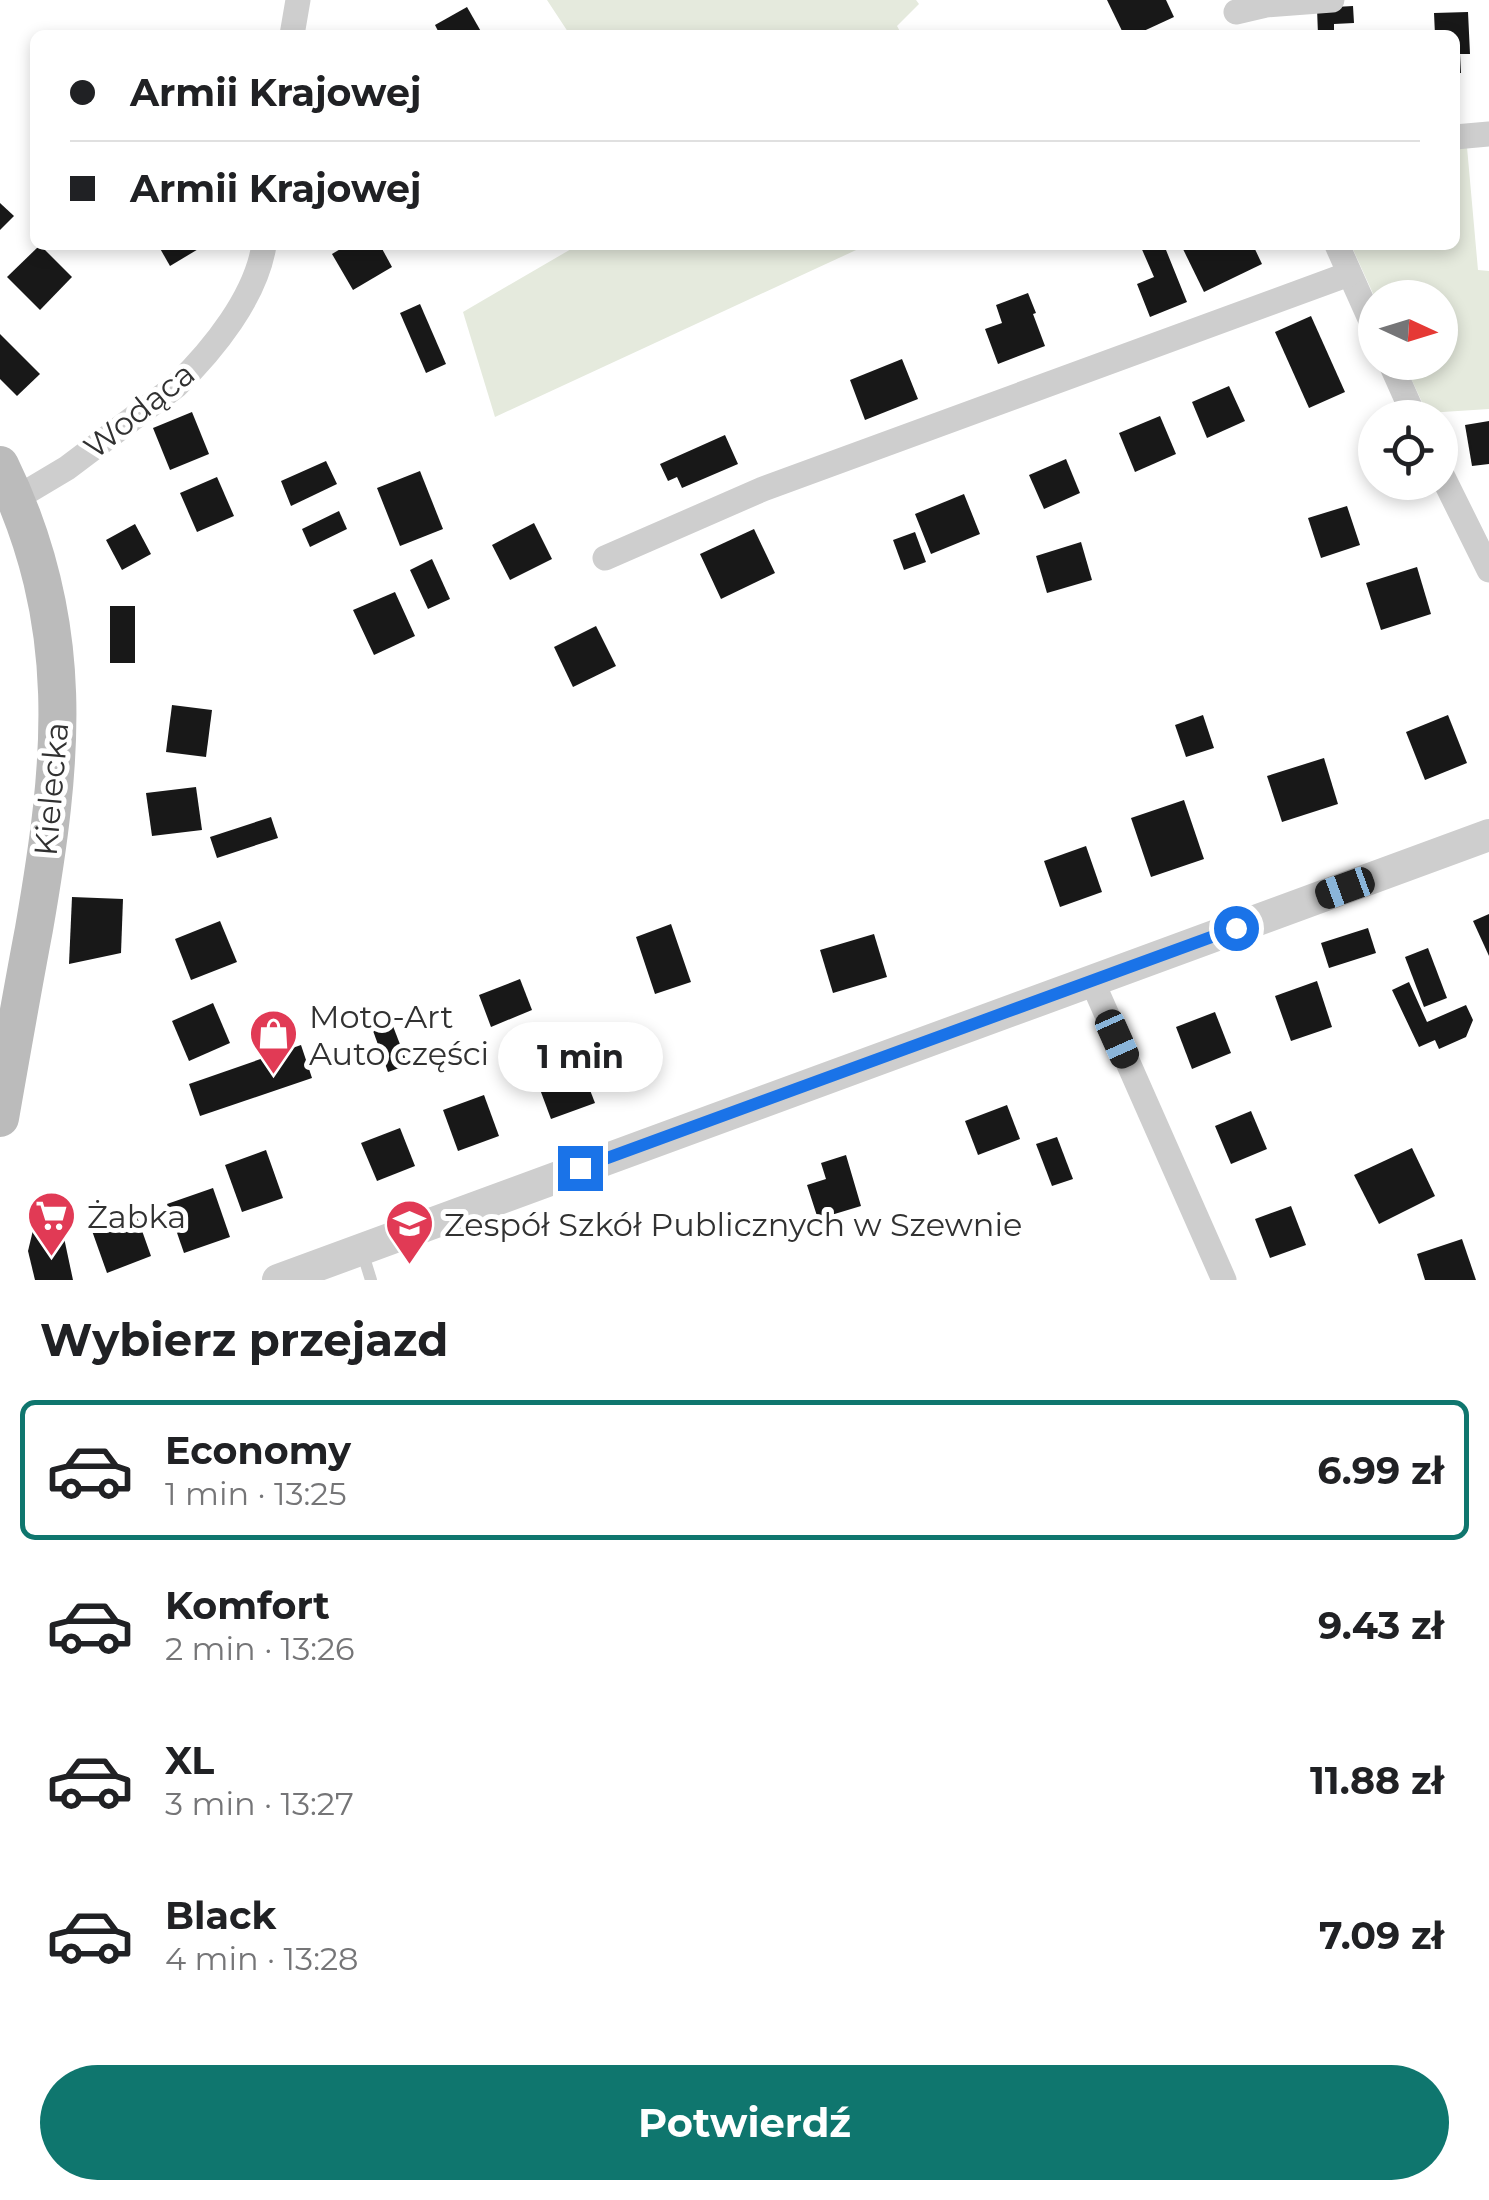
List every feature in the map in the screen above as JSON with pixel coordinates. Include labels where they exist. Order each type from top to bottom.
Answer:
[{"type":"main road","name":"Kielecka","points":[[0,1118],[49,839],[59,726],[52,629],[40,574],[8,482]]},
{"type":"street","points":[[293,30],[298,0]]},
{"type":"street","points":[[1238,16],[1266,5],[1332,0]]},
{"type":"street","points":[[1460,137],[1489,134]]},
{"type":"street","name":"Wodąca","points":[[8,482],[67,468],[176,386],[220,337],[244,298],[263,250]]},
{"type":"street","points":[[1340,250],[1358,293]]},
{"type":"street","points":[[605,558],[764,490],[1349,274]]},
{"type":"street","points":[[1454,500],[1489,570]]},
{"type":"street","points":[[278,1280],[366,1264],[1092,981],[1489,835]]},
{"type":"street","points":[[1092,981],[1224,1280]]},
{"type":"shaded area","points":[[547,0],[916,0],[919,4],[897,26],[899,30],[567,30]]},
{"type":"shaded area","points":[[1466,136],[1478,270],[1489,271],[1489,409],[1458,411],[1458,400],[1421,400],[1412,380],[1458,380],[1458,280],[1367,280],[1353,250],[1460,250],[1460,137]]},
{"type":"shaded area","points":[[569,250],[856,250],[495,417],[463,312]]},
{"type":"building","points":[[1107,0],[1166,0],[1174,17],[1146,30],[1122,30]]},
{"type":"building","points":[[1353,6],[1354,23],[1334,24],[1334,30],[1318,30],[1317,8]]},
{"type":"building","points":[[467,7],[480,30],[438,30],[435,25]]},
{"type":"building","points":[[1468,12],[1470,54],[1460,54],[1460,30],[1435,30],[1434,13]]},
{"type":"building","points":[[0,203],[14,216],[0,230]]},
{"type":"building","points":[[35,250],[45,250],[72,277],[40,310],[7,277]]},
{"type":"building","points":[[161,250],[197,250],[170,266]]},
{"type":"building","points":[[339,250],[383,250],[392,267],[353,290],[332,254]]},
{"type":"building","points":[[1142,250],[1166,250],[1187,302],[1150,317],[1137,284],[1154,277]]},
{"type":"building","points":[[1183,250],[1255,250],[1262,264],[1204,292]]},
{"type":"building","points":[[1028,293],[1045,346],[998,364],[985,329],[1002,323],[996,305]]},
{"type":"building","points":[[420,304],[446,364],[426,373],[400,313]]},
{"type":"building","points":[[1311,316],[1345,392],[1309,408],[1275,332]]},
{"type":"building","points":[[0,334],[40,374],[17,396],[0,379]]},
{"type":"building","points":[[902,359],[918,399],[865,420],[850,380]]},
{"type":"building","points":[[1229,386],[1245,421],[1207,438],[1192,402]]},
{"type":"building","points":[[192,412],[209,454],[170,470],[153,428]]},
{"type":"building","points":[[1160,416],[1176,454],[1135,472],[1119,433]]},
{"type":"building","points":[[1489,421],[1489,464],[1472,466],[1465,425]]},
{"type":"building","points":[[725,435],[738,464],[682,488],[677,477],[668,481],[660,464]]},
{"type":"building","points":[[1066,459],[1080,493],[1044,509],[1029,475]]},
{"type":"building","points":[[326,461],[337,484],[291,506],[281,481]]},
{"type":"building","points":[[420,471],[443,529],[400,546],[377,488]]},
{"type":"building","points":[[217,477],[234,516],[197,532],[180,493]]},
{"type":"building","points":[[964,494],[980,534],[931,554],[915,514]]},
{"type":"building","points":[[1347,506],[1360,545],[1321,558],[1308,518]]},
{"type":"building","points":[[339,511],[347,529],[310,547],[302,529]]},
{"type":"building","points":[[534,523],[552,559],[510,580],[492,545]]},
{"type":"building","points":[[135,524],[151,554],[122,570],[106,540]]},
{"type":"building","points":[[754,529],[775,573],[721,599],[700,554]]},
{"type":"building","points":[[915,532],[926,562],[904,570],[893,540]]},
{"type":"building","points":[[1081,542],[1092,580],[1047,593],[1036,556]]},
{"type":"building","points":[[432,559],[450,599],[428,609],[410,570]]},
{"type":"building","points":[[1417,567],[1431,614],[1381,630],[1366,583]]},
{"type":"building","points":[[395,592],[415,636],[374,655],[353,610]]},
{"type":"building","points":[[110,606],[135,606],[135,663],[110,663]]},
{"type":"building","points":[[596,626],[616,666],[573,687],[554,647]]},
{"type":"building","points":[[172,705],[212,710],[206,757],[166,752]]},
{"type":"building","points":[[1203,715],[1214,748],[1186,757],[1175,725]]},
{"type":"building","points":[[1448,715],[1467,763],[1425,780],[1406,732]]},
{"type":"building","points":[[1324,758],[1338,804],[1282,822],[1267,776]]},
{"type":"building","points":[[196,787],[202,830],[152,836],[146,793]]},
{"type":"building","points":[[1184,800],[1204,859],[1151,877],[1131,818]]},
{"type":"building","points":[[271,817],[278,838],[217,858],[210,837]]},
{"type":"building","points":[[1086,846],[1102,892],[1060,907],[1044,861]]},
{"type":"building","points":[[72,897],[123,899],[121,953],[69,964]]},
{"type":"building","points":[[1489,914],[1489,956],[1473,921]]},
{"type":"building","points":[[220,921],[237,962],[191,980],[175,939]]},
{"type":"building","points":[[671,924],[691,982],[655,994],[636,937]]},
{"type":"building","points":[[1368,928],[1376,953],[1329,968],[1321,943]]},
{"type":"building","points":[[874,934],[887,977],[833,993],[820,950]]},
{"type":"building","points":[[1428,948],[1447,998],[1424,1007],[1405,957]]},
{"type":"building","points":[[520,979],[532,1010],[491,1027],[479,995]]},
{"type":"building","points":[[1317,981],[1332,1027],[1291,1041],[1275,996]]},
{"type":"building","points":[[1409,982],[1427,1022],[1466,1005],[1473,1020],[1466,1037],[1439,1049],[1435,1040],[1419,1047],[1392,990]]},
{"type":"building","points":[[213,1003],[230,1043],[189,1061],[172,1021]]},
{"type":"building","points":[[1215,1012],[1231,1053],[1192,1069],[1176,1027]]},
{"type":"building","points":[[391,1021],[408,1065],[388,1072],[372,1028]]},
{"type":"building","points":[[301,1045],[312,1078],[200,1116],[189,1084]]},
{"type":"building","points":[[578,1059],[595,1103],[551,1119],[535,1076]]},
{"type":"building","points":[[484,1095],[499,1136],[458,1151],[443,1110]]},
{"type":"building","points":[[1007,1105],[1020,1139],[978,1155],[965,1121]]},
{"type":"building","points":[[1251,1111],[1267,1149],[1231,1164],[1215,1126]]},
{"type":"building","points":[[400,1128],[415,1166],[377,1181],[361,1143]]},
{"type":"building","points":[[1057,1137],[1073,1179],[1052,1186],[1036,1144]]},
{"type":"building","points":[[1412,1148],[1435,1196],[1379,1224],[1354,1175]]},
{"type":"building","points":[[266,1150],[283,1198],[242,1212],[225,1165]]},
{"type":"building","points":[[846,1155],[861,1206],[818,1219],[807,1185],[826,1179],[821,1163]]},
{"type":"building","points":[[213,1188],[230,1237],[184,1253],[167,1204]]},
{"type":"building","points":[[1291,1206],[1306,1245],[1270,1258],[1255,1219]]},
{"type":"building","points":[[135,1211],[151,1256],[107,1273],[91,1228]]},
{"type":"building","points":[[60,1219],[73,1280],[35,1280],[28,1251],[34,1226]]},
{"type":"building","points":[[1462,1239],[1476,1280],[1425,1280],[1417,1254]]},
{"type":"place","name":"Moto-Art Auto części","points":[[274,1076]]},
{"type":"place","name":"Żabka","points":[[52,1258]]},
{"type":"place","name":"Zespół Szkół Publicznych w Szewnie","points":[[409,1266]]},
{"type":"route","points":[[580,1168],[1236,928]]}]
